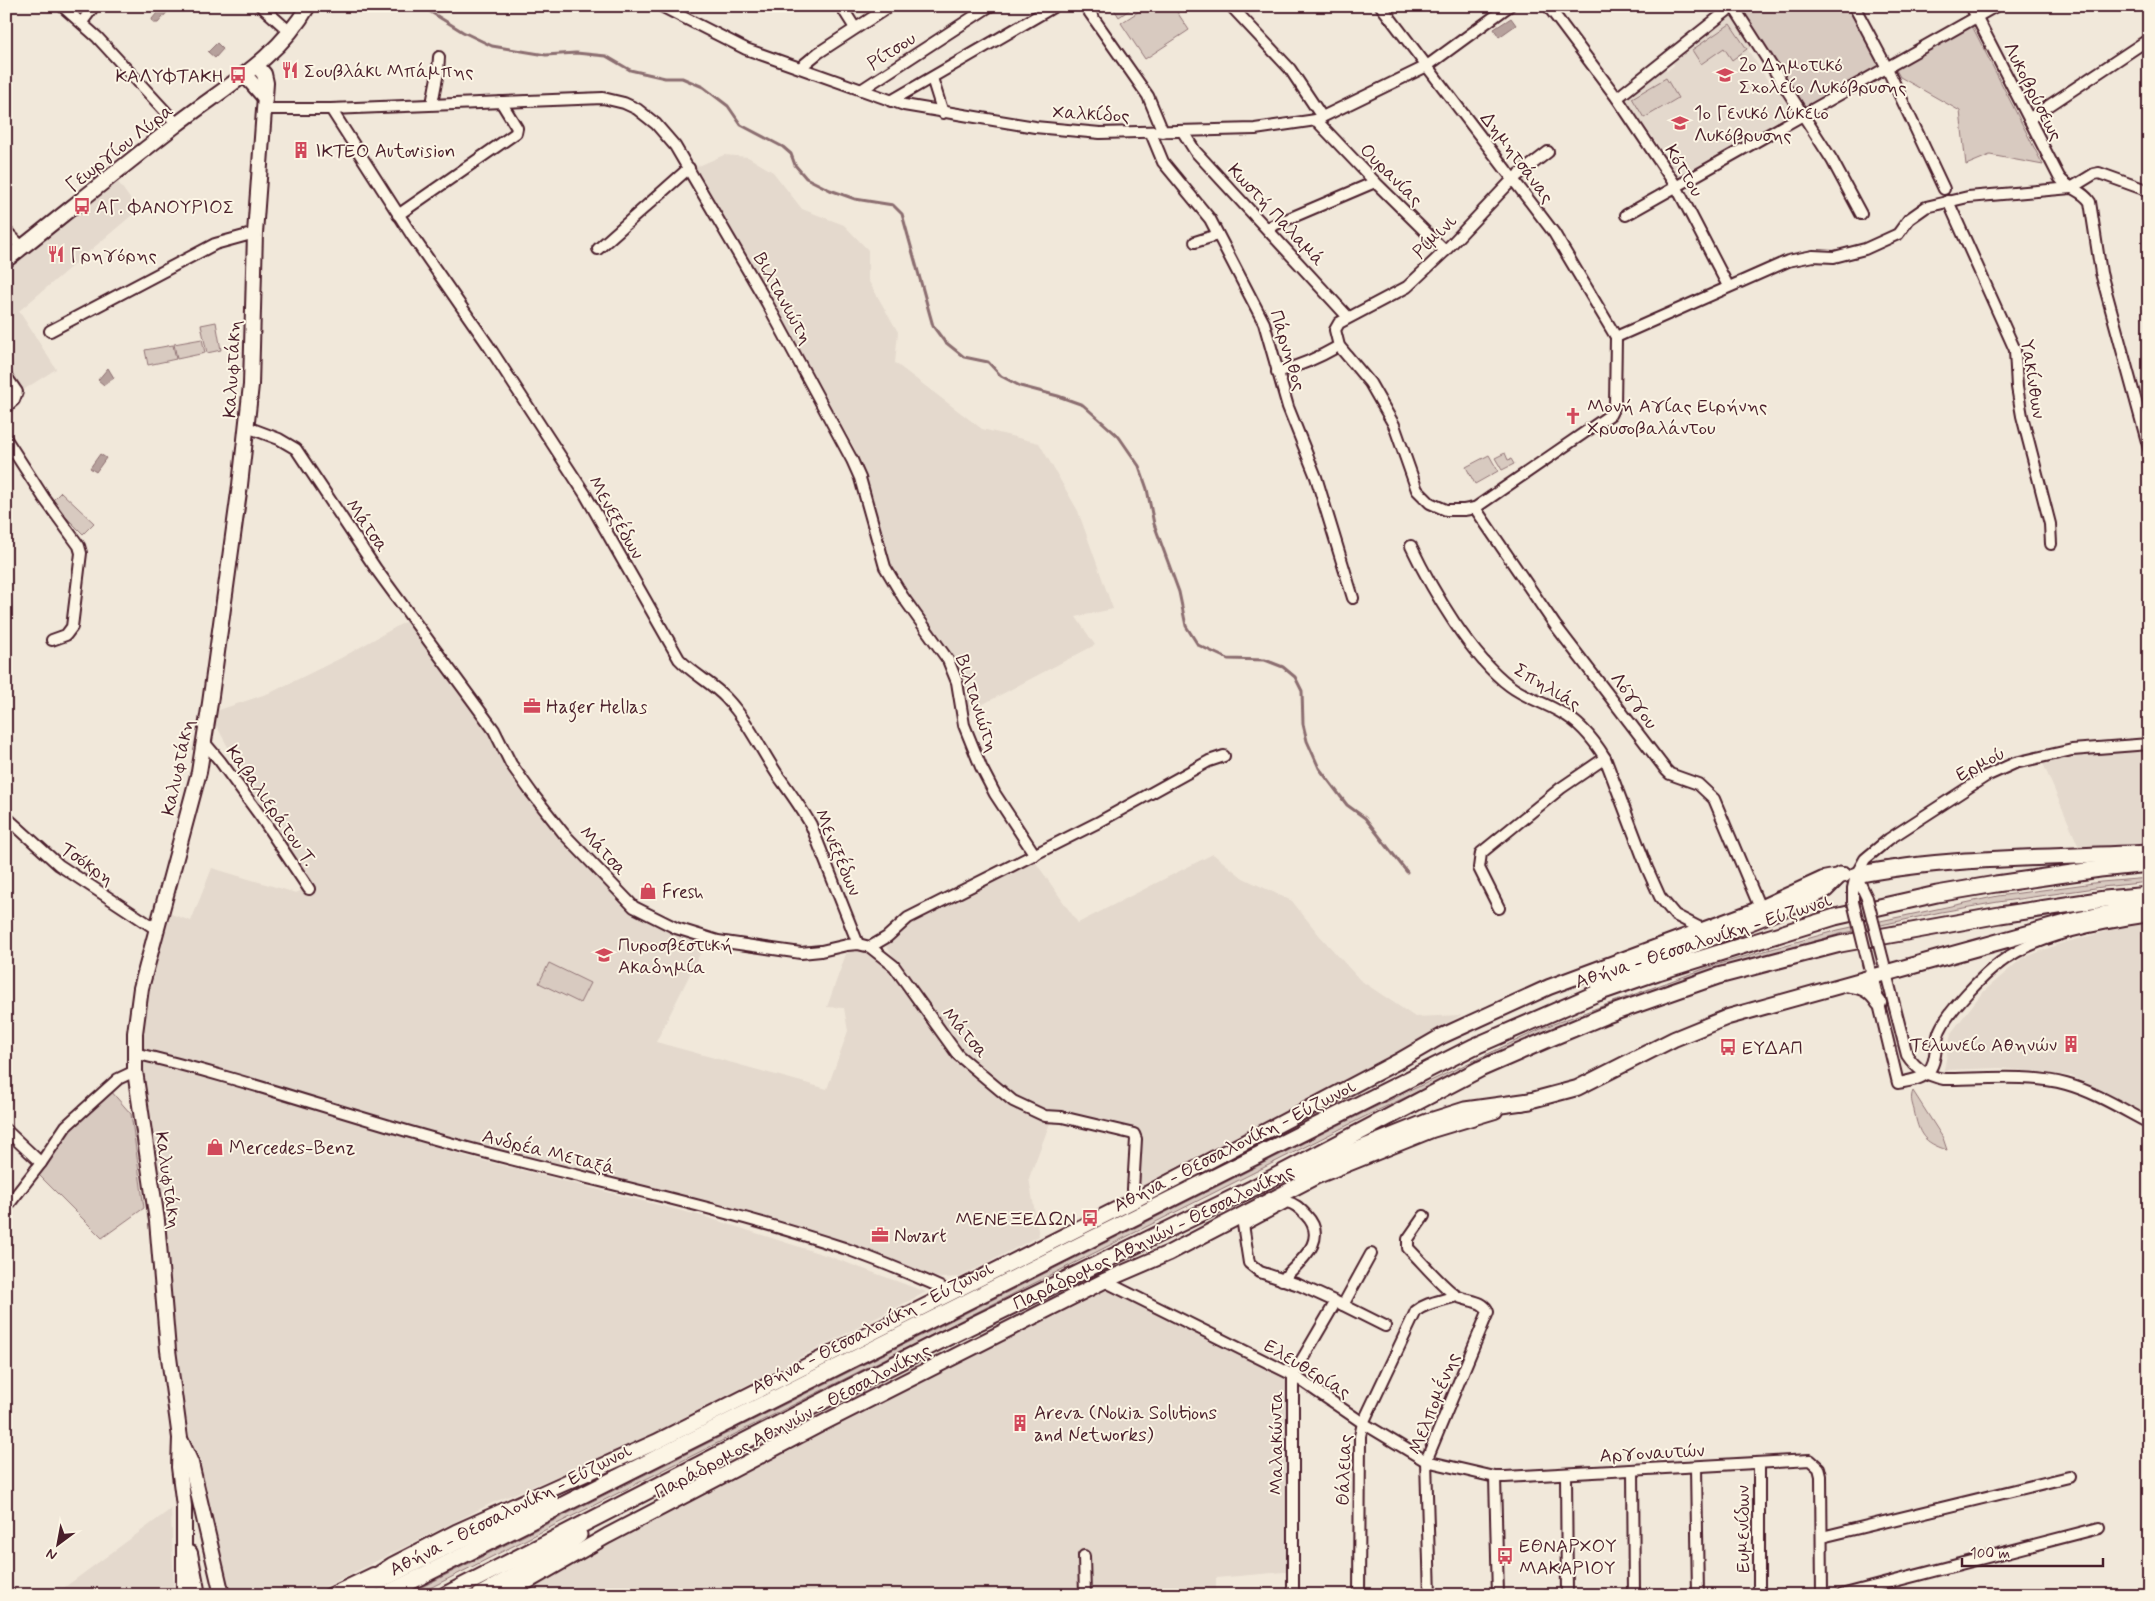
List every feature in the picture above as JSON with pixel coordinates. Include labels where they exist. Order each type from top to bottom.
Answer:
[{"type":"highway","points":[[1856,875],[1887,869],[1973,862],[2149,853]]},
{"type":"highway","name":"Αθήνα - Θεσσαλονίκη - Εύζωνοι","points":[[384,1595],[1266,1150],[1474,1047],[1594,994],[1658,972],[1836,917],[1928,896],[1996,884],[2149,864]]},
{"type":"highway","points":[[1520,1028],[1539,1013],[1590,987],[1798,903],[1825,890],[1840,875]]},
{"type":"highway","name":"Αθήνα - Θεσσαλονίκη - Εύζωνοι","points":[[445,1595],[940,1342],[1253,1188],[1480,1069],[1604,1016],[1718,976],[1840,944],[1942,924],[2060,905],[2149,895]]},
{"type":"highway","points":[[1878,970],[2077,920],[2149,905]]},
{"type":"highway","points":[[1253,1188],[1306,1171],[1427,1122],[1465,1110],[1530,1101]]},
{"type":"highway","points":[[351,1595],[434,1553],[521,1513],[600,1487]]},
{"type":"highway","points":[[480,1595],[558,1551],[614,1510]]},
{"type":"main road","name":"Γεωργίου Λύρα","points":[[6,260],[177,124],[257,66],[290,32],[308,6]]},
{"type":"main road","name":"Καλυφτάκη","points":[[184,1595],[184,1506],[179,1467],[180,1438],[168,1350],[157,1222],[134,1053],[137,1009],[156,929],[199,772],[247,428],[252,349],[255,233],[266,77],[257,66]]},
{"type":"main road","points":[[245,75],[264,104]]},
{"type":"main road","name":"Παράδρομος Αθηνών - Θεσσαλονίκης","points":[[351,1595],[392,1564],[498,1513],[656,1442],[1135,1200],[1397,1062],[1442,1036],[1549,987],[1704,930],[1760,908],[1824,879],[1840,875],[1856,875]]},
{"type":"main road","name":"Παράδρομος Αθηνών - Θεσσαλονίκης","points":[[504,1595],[607,1536],[821,1424],[1104,1281],[1243,1220],[1314,1177],[1432,1130],[1577,1088],[1674,1039],[1728,1017],[1849,984],[1878,970]]},
{"type":"main road","points":[[1849,984],[1866,989],[1873,994],[1879,1003]]},
{"type":"main road","name":"Καλυφτάκη","points":[[180,1438],[191,1463],[221,1588]]},
{"type":"main road","points":[[184,1506],[198,1595]]},
{"type":"street","points":[[62,6],[82,22],[177,124]]},
{"type":"street","points":[[82,22],[94,6]]},
{"type":"street","points":[[261,6],[290,32]]},
{"type":"street","name":"Χαλκίδος","points":[[661,6],[746,49],[892,101],[943,112],[1035,127],[1100,133],[1255,129],[1319,118],[1427,66],[1509,6]]},
{"type":"street","points":[[841,6],[855,28]]},
{"type":"street","points":[[801,67],[855,28],[890,6]]},
{"type":"street","name":"Ρίτσου","points":[[861,90],[990,6]]},
{"type":"street","points":[[892,101],[1055,6]]},
{"type":"street","points":[[1085,6],[1139,81],[1148,96],[1163,132]]},
{"type":"street","name":"Ουρανίας","points":[[1231,6],[1290,69],[1319,118],[1375,182],[1445,251]]},
{"type":"street","name":"Δημητσάνας","points":[[1381,6],[1554,233],[1616,337]]},
{"type":"street","name":"Κόττου","points":[[1548,6],[1617,98],[1676,186],[1728,286]]},
{"type":"street","points":[[1617,98],[1733,6],[1832,160],[1862,214]]},
{"type":"street","points":[[1854,6],[1888,68],[1944,189]]},
{"type":"street","name":"Λυκοβρύσεως","points":[[1970,6],[2063,184],[2085,196],[2092,206],[2103,280],[2149,449]]},
{"type":"street","points":[[1626,215],[1996,6]]},
{"type":"street","points":[[2029,119],[2149,39]]},
{"type":"street","points":[[432,104],[439,57]]},
{"type":"street","points":[[932,78],[943,112]]},
{"type":"street","name":"Βιλτανιώτη","points":[[264,104],[331,108],[604,98],[624,103],[646,116],[666,133],[689,168],[785,335],[852,460],[860,478],[885,567],[903,598],[948,660],[957,682],[964,725],[981,767],[995,794],[1035,854]]},
{"type":"street","points":[[398,215],[516,133],[517,128],[501,102]]},
{"type":"street","name":"Μενεξέδων","points":[[331,108],[398,215],[473,323],[585,494],[679,659],[690,670],[724,696],[737,710],[778,774],[804,810],[817,838],[858,944]]},
{"type":"street","name":"Κωστή Παλαμά","points":[[1183,132],[1195,151],[1348,317]]},
{"type":"street","name":"Πάρνηθος","points":[[1151,133],[1163,162],[1175,179],[1201,207],[1217,234],[1264,324],[1288,407],[1316,477],[1353,598]]},
{"type":"street","name":"Ρίμινι","points":[[1339,346],[1335,330],[1339,322],[1407,287],[1445,251],[1513,179],[1548,152]]},
{"type":"street","points":[[598,249],[689,168]]},
{"type":"street","points":[[1278,372],[1316,360],[1339,346],[1370,383],[1388,412],[1413,480],[1423,496],[1430,503],[1446,510],[1475,508],[1612,413],[1616,405],[1616,337],[1788,261],[1813,256],[1834,257],[1866,249],[1898,234],[1915,213],[1926,207],[1968,197],[2071,188],[2094,174],[2149,191]]},
{"type":"street","points":[[1266,228],[1375,182]]},
{"type":"street","name":"Υακίνθων","points":[[1948,201],[2015,350],[2017,387],[2022,416],[2050,524],[2052,544]]},
{"type":"street","points":[[6,231],[22,247]]},
{"type":"street","points":[[50,331],[214,244],[255,233]]},
{"type":"street","points":[[1196,242],[1217,234]]},
{"type":"street","points":[[6,376],[17,392],[14,400],[6,407]]},
{"type":"street","name":"Μάτσα","points":[[247,428],[279,439],[296,449],[370,560],[494,730],[511,764],[531,792],[564,834],[634,907],[676,928],[718,941],[801,953],[858,944],[870,947],[894,966],[958,1055],[1013,1101],[1045,1116],[1062,1117],[1134,1134],[1136,1139],[1135,1200]]},
{"type":"street","points":[[6,439],[44,498],[76,539],[81,553],[72,627],[66,635],[52,640]]},
{"type":"street","name":"Λόγγου","points":[[1475,508],[1555,625],[1666,770],[1670,774],[1698,784],[1714,799],[1760,908]]},
{"type":"street","name":"Σπηλιάς","points":[[1412,546],[1427,579],[1485,663],[1495,674],[1527,698],[1560,711],[1574,721],[1595,742],[1605,758],[1651,879],[1660,897],[1675,915],[1704,930]]},
{"type":"street","name":"Καβαλιεράτου Τ.","points":[[204,742],[261,817],[310,889]]},
{"type":"street","name":"Ερμού","points":[[1856,875],[1865,859],[1889,839],[1978,781],[2002,768],[2033,758],[2072,750],[2149,744]]},
{"type":"street","points":[[870,947],[887,937],[908,918],[1035,854],[1210,761],[1224,756]]},
{"type":"street","points":[[1499,908],[1480,868],[1479,858],[1481,853],[1561,788],[1605,758]]},
{"type":"street","name":"Τσόκρη","points":[[6,817],[59,866],[156,929]]},
{"type":"street","points":[[1856,875],[1867,898],[1878,970],[1879,1003],[1898,1083],[1913,1080],[1927,1074],[1931,1068],[1939,1031],[1944,1023],[1964,998],[2001,962],[2035,943],[2065,933],[2149,916]]},
{"type":"street","points":[[1856,875],[1853,888],[1853,902],[1907,1055],[1913,1064],[1927,1074],[1944,1079],[2046,1079],[2060,1082],[2090,1093],[2149,1123]]},
{"type":"street","name":"Ανδρέα Μεταξά","points":[[134,1053],[273,1090],[431,1139],[701,1207],[825,1242],[886,1264],[951,1292]]},
{"type":"street","points":[[6,1208],[41,1163],[66,1126],[118,1079],[136,1071]]},
{"type":"street","points":[[6,1130],[41,1163]]},
{"type":"street","points":[[1282,1280],[1312,1247],[1316,1237],[1314,1224],[1294,1203],[1287,1202],[1243,1220],[1249,1263],[1253,1268],[1282,1280],[1299,1285],[1385,1326]]},
{"type":"street","points":[[1424,1216],[1408,1239],[1408,1248],[1456,1296]]},
{"type":"street","name":"Μαλακώντα","points":[[1293,1595],[1293,1376],[1371,1254]]},
{"type":"street","name":"Ελευθερίας","points":[[1104,1281],[1293,1376],[1362,1423],[1426,1461],[1495,1477]]},
{"type":"street","name":"Μελπομένης","points":[[1430,1595],[1426,1461],[1488,1318],[1487,1308],[1481,1304],[1456,1296]]},
{"type":"street","name":"Θάλειας","points":[[1359,1595],[1360,1436],[1362,1423],[1416,1311],[1424,1304],[1435,1303],[1456,1296]]},
{"type":"street","name":"Αργοναυτών","points":[[1495,1477],[1810,1460],[1819,1468],[1821,1476],[1822,1537]]},
{"type":"street","name":"Ευμενίδων","points":[[1759,1463],[1760,1595]]},
{"type":"street","points":[[1696,1467],[1698,1595]]},
{"type":"street","points":[[1633,1470],[1634,1595]]},
{"type":"street","points":[[1566,1474],[1567,1595]]},
{"type":"street","points":[[1495,1477],[1498,1595]]},
{"type":"street","points":[[1822,1595],[1822,1537],[2069,1477]]},
{"type":"street","points":[[1841,1595],[2099,1528]]},
{"type":"street","points":[[1084,1556],[1084,1595]]},
{"type":"street","points":[[327,1595],[392,1564]]},
{"type":"street","points":[[221,1588],[227,1595]]},
{"type":"shaded area","points":[[1112,6],[1135,6],[1119,17]]},
{"type":"shaded area","points":[[1147,6],[1173,6],[1189,30],[1145,59],[1121,23]]},
{"type":"shaded area","points":[[1743,6],[1850,6],[1883,67],[1804,112],[1739,9]]},
{"type":"shaded area","points":[[162,7],[168,11],[158,23],[153,23],[152,19]]},
{"type":"shaded area","points":[[1732,16],[1752,47],[1748,50],[1773,89],[1779,86],[1795,114],[1780,123],[1778,121],[1772,124],[1770,128],[1753,138],[1750,136],[1745,139],[1743,137],[1739,138],[1742,144],[1681,180],[1670,163],[1671,158],[1666,150],[1663,152],[1626,99],[1664,69],[1667,71],[1674,65],[1673,63]]},
{"type":"shaded area","points":[[1511,18],[1516,25],[1499,37],[1494,29]]},
{"type":"shaded area","points":[[1730,24],[1747,49],[1732,60],[1724,48],[1701,64],[1692,50]]},
{"type":"shaded area","points":[[1972,26],[2043,165],[1990,155],[1966,165],[1960,111],[1900,77],[1895,68]]},
{"type":"shaded area","points":[[217,43],[223,49],[215,58],[208,52]]},
{"type":"shaded area","points":[[1666,78],[1678,98],[1644,118],[1632,98]]},
{"type":"shaded area","points":[[724,155],[748,157],[773,172],[802,209],[844,225],[868,250],[868,280],[898,332],[895,363],[982,429],[1039,443],[1078,511],[1113,609],[1076,617],[1095,645],[968,712],[962,678],[942,642],[895,576],[887,559],[855,449],[694,168]]},
{"type":"shaded area","points":[[116,179],[138,210],[19,311],[56,369],[20,392],[6,374],[6,265]]},
{"type":"shaded area","points":[[216,322],[221,350],[207,353],[201,325]]},
{"type":"shaded area","points":[[202,339],[205,353],[177,359],[174,344]]},
{"type":"shaded area","points":[[173,345],[176,359],[148,365],[145,350]]},
{"type":"shaded area","points":[[108,368],[114,378],[104,385],[98,380]]},
{"type":"shaded area","points":[[1505,453],[1508,460],[1511,459],[1514,464],[1502,470],[1495,458]]},
{"type":"shaded area","points":[[100,454],[106,458],[96,472],[90,468]]},
{"type":"shaded area","points":[[1489,455],[1498,471],[1475,484],[1466,467]]},
{"type":"shaded area","points":[[61,492],[94,523],[83,534],[51,502]]},
{"type":"shaded area","points":[[410,619],[480,719],[503,761],[536,809],[597,873],[624,906],[705,944],[656,1042],[827,1089],[848,1031],[844,1008],[827,1007],[848,948],[869,952],[888,966],[931,1029],[953,1055],[1015,1106],[1050,1123],[1029,1178],[1039,1236],[960,1277],[940,1278],[897,1264],[144,1051],[138,1046],[148,981],[168,913],[191,921],[212,868],[296,893],[311,885],[269,822],[216,725],[212,721],[213,712],[272,692],[341,658]]},
{"type":"shaded area","points":[[2149,751],[2149,851],[2081,852],[2042,761],[2080,753]]},
{"type":"shaded area","points":[[1213,854],[1243,878],[1292,901],[1320,936],[1360,980],[1415,1017],[1461,1015],[1391,1057],[1143,1187],[1138,1181],[1141,1140],[1135,1129],[1061,1114],[1046,1114],[1014,1098],[954,1046],[885,944],[902,929],[924,915],[1034,860],[1078,923]]},
{"type":"shaded area","points":[[2149,878],[2149,882],[1998,902],[1941,912],[1840,934],[1715,969],[1548,1031],[1372,1113],[416,1595],[406,1595],[1369,1110],[1545,1027],[1712,966],[1838,930],[1998,896],[2101,882]]},
{"type":"shaded area","points":[[2149,924],[2149,1114],[2071,1076],[2000,1068],[1944,1070],[1951,1033],[1982,993],[2021,959],[2059,944],[2123,927]]},
{"type":"shaded area","points":[[549,963],[590,983],[580,1003],[539,983]]},
{"type":"shaded area","points":[[144,1061],[307,1106],[469,1157],[706,1217],[831,1257],[926,1292],[631,1445],[490,1504],[309,1595],[233,1595],[226,1579],[186,1430],[176,1378],[139,1066]]},
{"type":"shaded area","points":[[110,1090],[131,1114],[144,1208],[102,1238],[37,1173],[62,1137]]},
{"type":"shaded area","points":[[1913,1091],[1943,1138],[1947,1150],[1932,1144],[1920,1132],[1912,1103]]},
{"type":"shaded area","points":[[1117,1281],[1297,1371],[1296,1571],[1216,1578],[1216,1595],[514,1595],[843,1419]]},
{"type":"shaded area","points":[[171,1509],[174,1595],[54,1595]]},
{"type":"waterway","points":[[421,6],[463,32],[492,46],[546,55],[576,53],[606,56],[630,70],[665,78],[682,78],[703,87],[728,106],[741,125],[783,147],[791,154],[795,165],[806,178],[830,190],[855,199],[893,205],[902,214],[933,326],[944,341],[964,357],[988,362],[1001,376],[1020,386],[1083,405],[1119,437],[1139,466],[1147,489],[1154,524],[1179,592],[1186,626],[1198,645],[1228,659],[1265,660],[1283,667],[1295,677],[1302,691],[1303,724],[1307,741],[1319,768],[1347,805],[1365,818],[1407,872]]},
{"type":"place","name":"Σουβλάκι Μπάμπης","points":[[290,70]]},
{"type":"place","name":"ΚΑΛΥΦΤΑΚΗ","points":[[238,75]]},
{"type":"place","name":"2ο Δημοτικό Σχολείο Λυκόβρυσης","points":[[1725,75]]},
{"type":"place","name":"1ο Γενικό Λύκειο Λυκόβρυσης","points":[[1680,123]]},
{"type":"place","name":"ΙΚΤΕΟ Autovision","points":[[301,150]]},
{"type":"place","name":"ΑΓ. ΦΑΝΟΥΡΙΟΣ","points":[[82,206]]},
{"type":"place","name":"Γρηγόρης","points":[[56,254]]},
{"type":"place","name":"Μονή Αγίας Ειρήνης Χρυσοβαλάντου","points":[[1573,416]]},
{"type":"place","name":"Hager Hellas","points":[[532,706]]},
{"type":"place","name":"Fresh","points":[[648,891]]},
{"type":"place","name":"Πυροσβεστική Ακαδημία","points":[[604,955]]},
{"type":"place","name":"Τελωνείο Αθηνών","points":[[2071,1044]]},
{"type":"place","name":"ΕΥΔΑΠ","points":[[1728,1047]]},
{"type":"place","name":"Mercedes-Benz","points":[[215,1147]]},
{"type":"place","name":"ΜΕΝΕΞΕΔΩΝ","points":[[1090,1218]]},
{"type":"place","name":"Novart","points":[[880,1235]]},
{"type":"place","name":"Areva (Nokia Solutions and Networks)","points":[[1020,1423]]},
{"type":"place","name":"ΕΘΝΑΡΧΟΥ ΜΑΚΑΡΙΟΥ","points":[[1505,1556]]}]
